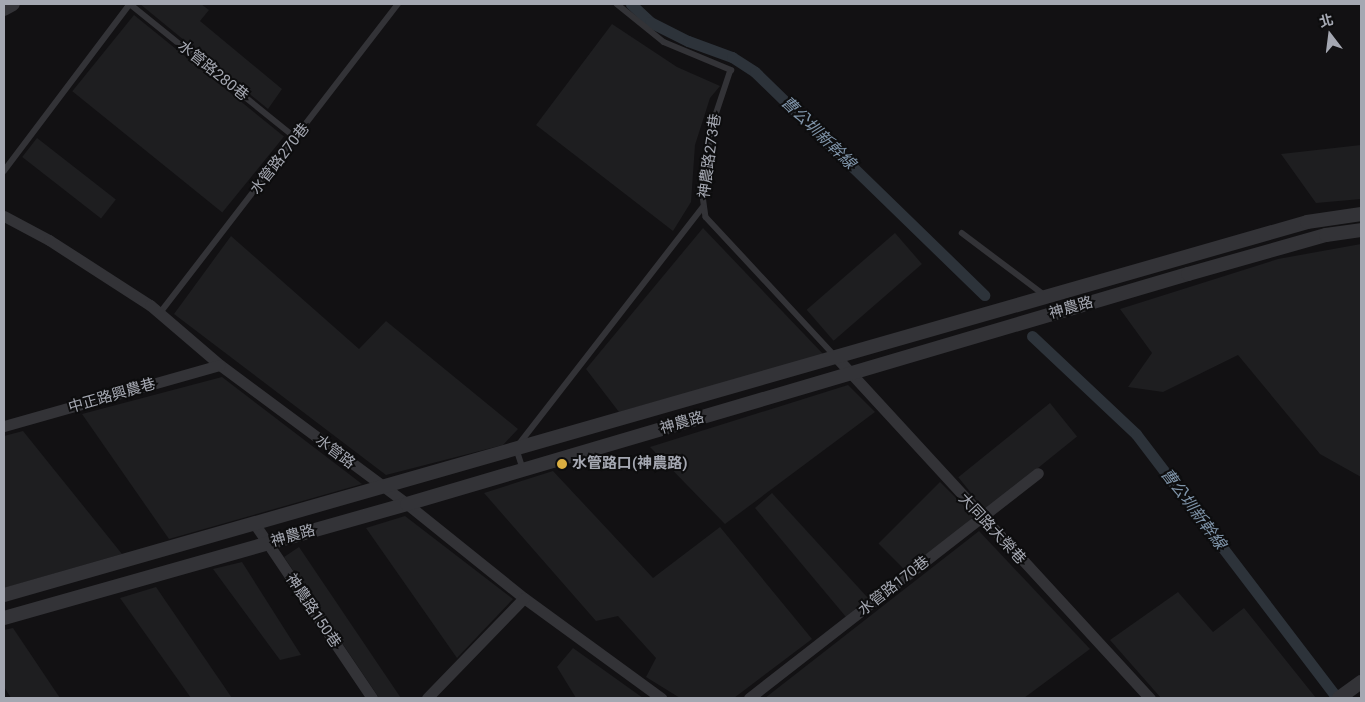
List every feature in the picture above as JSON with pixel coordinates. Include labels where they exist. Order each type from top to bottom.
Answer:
[{"type":"street","points":[[4,9],[13,4]]},
{"type":"street","name":"神農路","points":[[4,595],[1307,222],[1361,214]]},
{"type":"street","name":"水管路","points":[[4,216],[49,240],[160,313],[220,365],[380,486],[408,504],[524,598],[661,698]]},
{"type":"street","name":"神農路","points":[[4,618],[408,504],[1299,243],[1361,230]]},
{"type":"street","name":"大同路大榮巷","points":[[836,357],[981,518],[1150,698]]},
{"type":"street","name":"中正路興農巷","points":[[4,426],[220,365]]},
{"type":"street","name":"水管路170巷","points":[[749,698],[1038,474]]},
{"type":"street","name":"神農路150巷","points":[[254,523],[372,698]]},
{"type":"street","points":[[427,698],[524,598]]},
{"type":"street","points":[[1347,696],[1361,682]]},
{"type":"lane","name":"水管路280巷","points":[[4,171],[130,4],[296,138]]},
{"type":"lane","name":"水管路270巷","points":[[160,313],[398,4]]},
{"type":"lane","name":"神農路273巷","points":[[617,4],[664,42],[731,70],[711,130],[703,207],[712,224],[836,357]]},
{"type":"lane","points":[[523,470],[516,448],[703,207]]},
{"type":"lane","points":[[962,233],[1047,297]]},
{"type":"shaded area","points":[[140,4],[201,4],[209,10],[200,21],[282,89],[268,109]]},
{"type":"shaded area","points":[[134,15],[284,136],[222,213],[72,91]]},
{"type":"shaded area","points":[[612,24],[677,67],[720,86],[710,98],[695,145],[691,202],[673,231],[536,125]]},
{"type":"shaded area","points":[[37,138],[116,200],[101,218],[22,157]]},
{"type":"shaded area","points":[[1361,145],[1361,199],[1316,203],[1281,154]]},
{"type":"shaded area","points":[[703,228],[824,355],[619,412],[586,369]]},
{"type":"shaded area","points":[[895,233],[922,264],[834,341],[807,310]]},
{"type":"shaded area","points":[[231,236],[359,349],[386,321],[518,429],[503,445],[386,475],[174,314]]},
{"type":"shaded area","points":[[1361,244],[1361,477],[1320,454],[1238,355],[1163,392],[1128,387],[1152,353],[1120,309],[1278,259]]},
{"type":"shaded area","points":[[222,377],[362,484],[169,539],[82,414]]},
{"type":"shaded area","points":[[848,385],[875,412],[725,524],[650,447]]},
{"type":"shaded area","points":[[1050,403],[1077,436],[985,511],[958,477]]},
{"type":"shaded area","points":[[23,431],[122,554],[4,588],[4,436]]},
{"type":"shaded area","points":[[553,471],[653,578],[720,527],[812,639],[734,698],[680,698],[646,677],[656,658],[618,616],[596,621],[484,493]]},
{"type":"shaded area","points":[[940,482],[974,516],[912,577],[878,544]]},
{"type":"shaded area","points":[[772,493],[868,598],[846,617],[755,508]]},
{"type":"shaded area","points":[[405,516],[513,599],[457,658],[366,528]]},
{"type":"shaded area","points":[[979,531],[1090,649],[1024,698],[765,698]]},
{"type":"shaded area","points":[[299,547],[400,697],[379,698],[284,557]]},
{"type":"shaded area","points":[[242,562],[301,655],[280,660],[213,569]]},
{"type":"shaded area","points":[[156,587],[232,698],[191,698],[120,598]]},
{"type":"shaded area","points":[[1178,592],[1213,632],[1244,608],[1316,698],[1161,698],[1110,640]]},
{"type":"shaded area","points":[[13,628],[60,698],[11,698],[4,687],[4,630]]},
{"type":"shaded area","points":[[573,648],[643,698],[576,698],[557,667]]},
{"type":"waterway","name":"曹公圳新幹線","points":[[631,4],[650,22],[688,41],[732,57],[755,72],[984,295]]},
{"type":"waterway","name":"曹公圳新幹線","points":[[1032,336],[1136,434],[1337,698]]},
{"type":"place","name":"水管路口(神農路)","points":[[562,464]]}]
